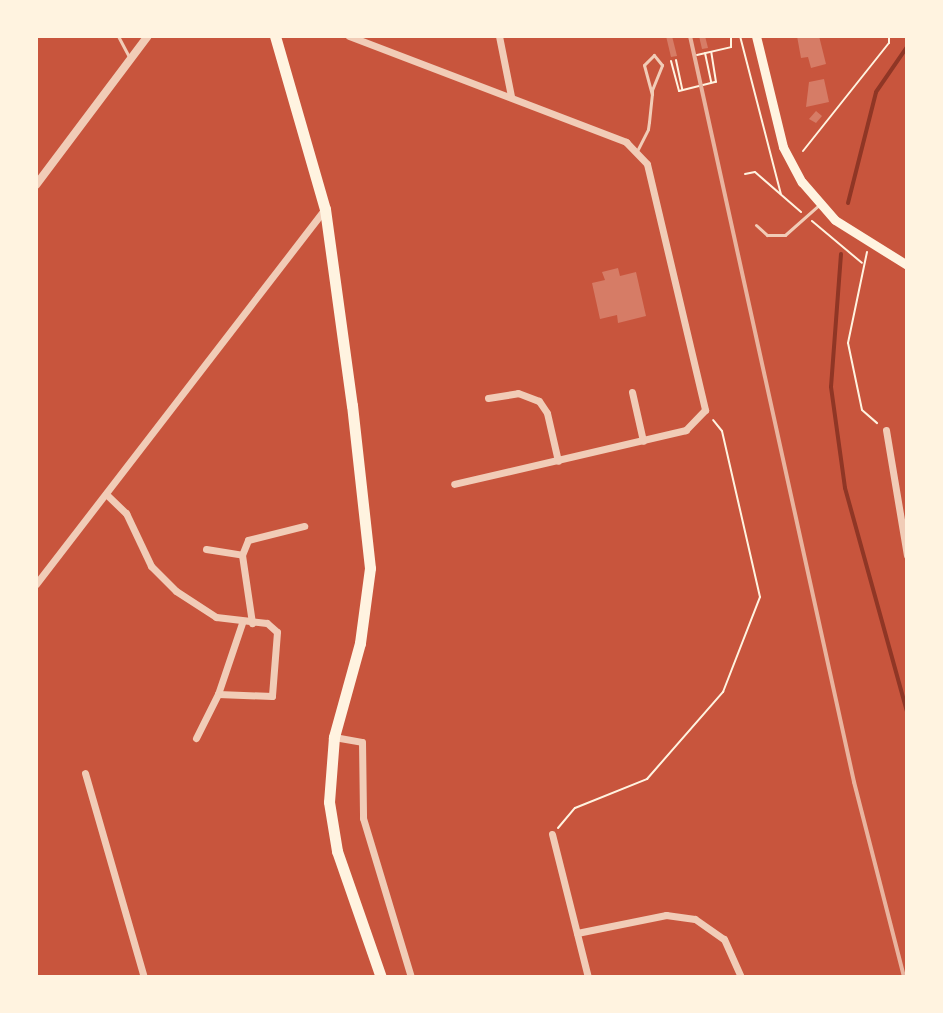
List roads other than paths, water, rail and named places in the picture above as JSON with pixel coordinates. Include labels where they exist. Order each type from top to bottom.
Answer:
[{"type":"main road","points":[[275,36],[325,209],[370,568],[360,643],[334,737],[328,785],[335,840],[381,977]]},
{"type":"main road","points":[[756,36],[783,147],[819,205],[870,243],[907,265]]},
{"type":"street","points":[[36,185],[148,36]]},
{"type":"street","points":[[349,36],[511,96],[638,149],[647,164],[705,410],[686,430],[454,484]]},
{"type":"street","points":[[499,36],[511,96]]},
{"type":"street","points":[[36,584],[325,209]]},
{"type":"street","points":[[632,392],[643,441]]},
{"type":"street","points":[[488,398],[518,393],[539,401],[547,413],[558,461]]},
{"type":"street","points":[[886,430],[907,555]]},
{"type":"street","points":[[106,494],[126,513],[151,566],[166,582],[206,612],[242,623],[271,625],[279,638],[272,696],[218,694]]},
{"type":"street","points":[[252,623],[242,555],[248,540],[304,526]]},
{"type":"street","points":[[206,549],[242,555]]},
{"type":"street","points":[[196,738],[218,694],[242,623]]},
{"type":"street","points":[[334,737],[362,742],[363,818],[411,977]]},
{"type":"street","points":[[85,773],[144,977]]},
{"type":"street","points":[[552,834],[588,977]]},
{"type":"street","points":[[577,933],[666,915],[695,919],[724,939],[741,977]]},
{"type":"lane","points":[[118,36],[131,59]]},
{"type":"lane","points":[[638,149],[648,129],[652,94],[662,62],[654,55],[645,61],[652,94]]},
{"type":"lane","points":[[756,225],[767,235],[785,235],[819,205]]},
{"type":"waterway","points":[[848,203],[876,92],[907,47]]},
{"type":"waterway","points":[[841,254],[831,387],[845,488],[907,711]]},
{"type":"railway","points":[[690,36],[854,782],[904,977]]}]
